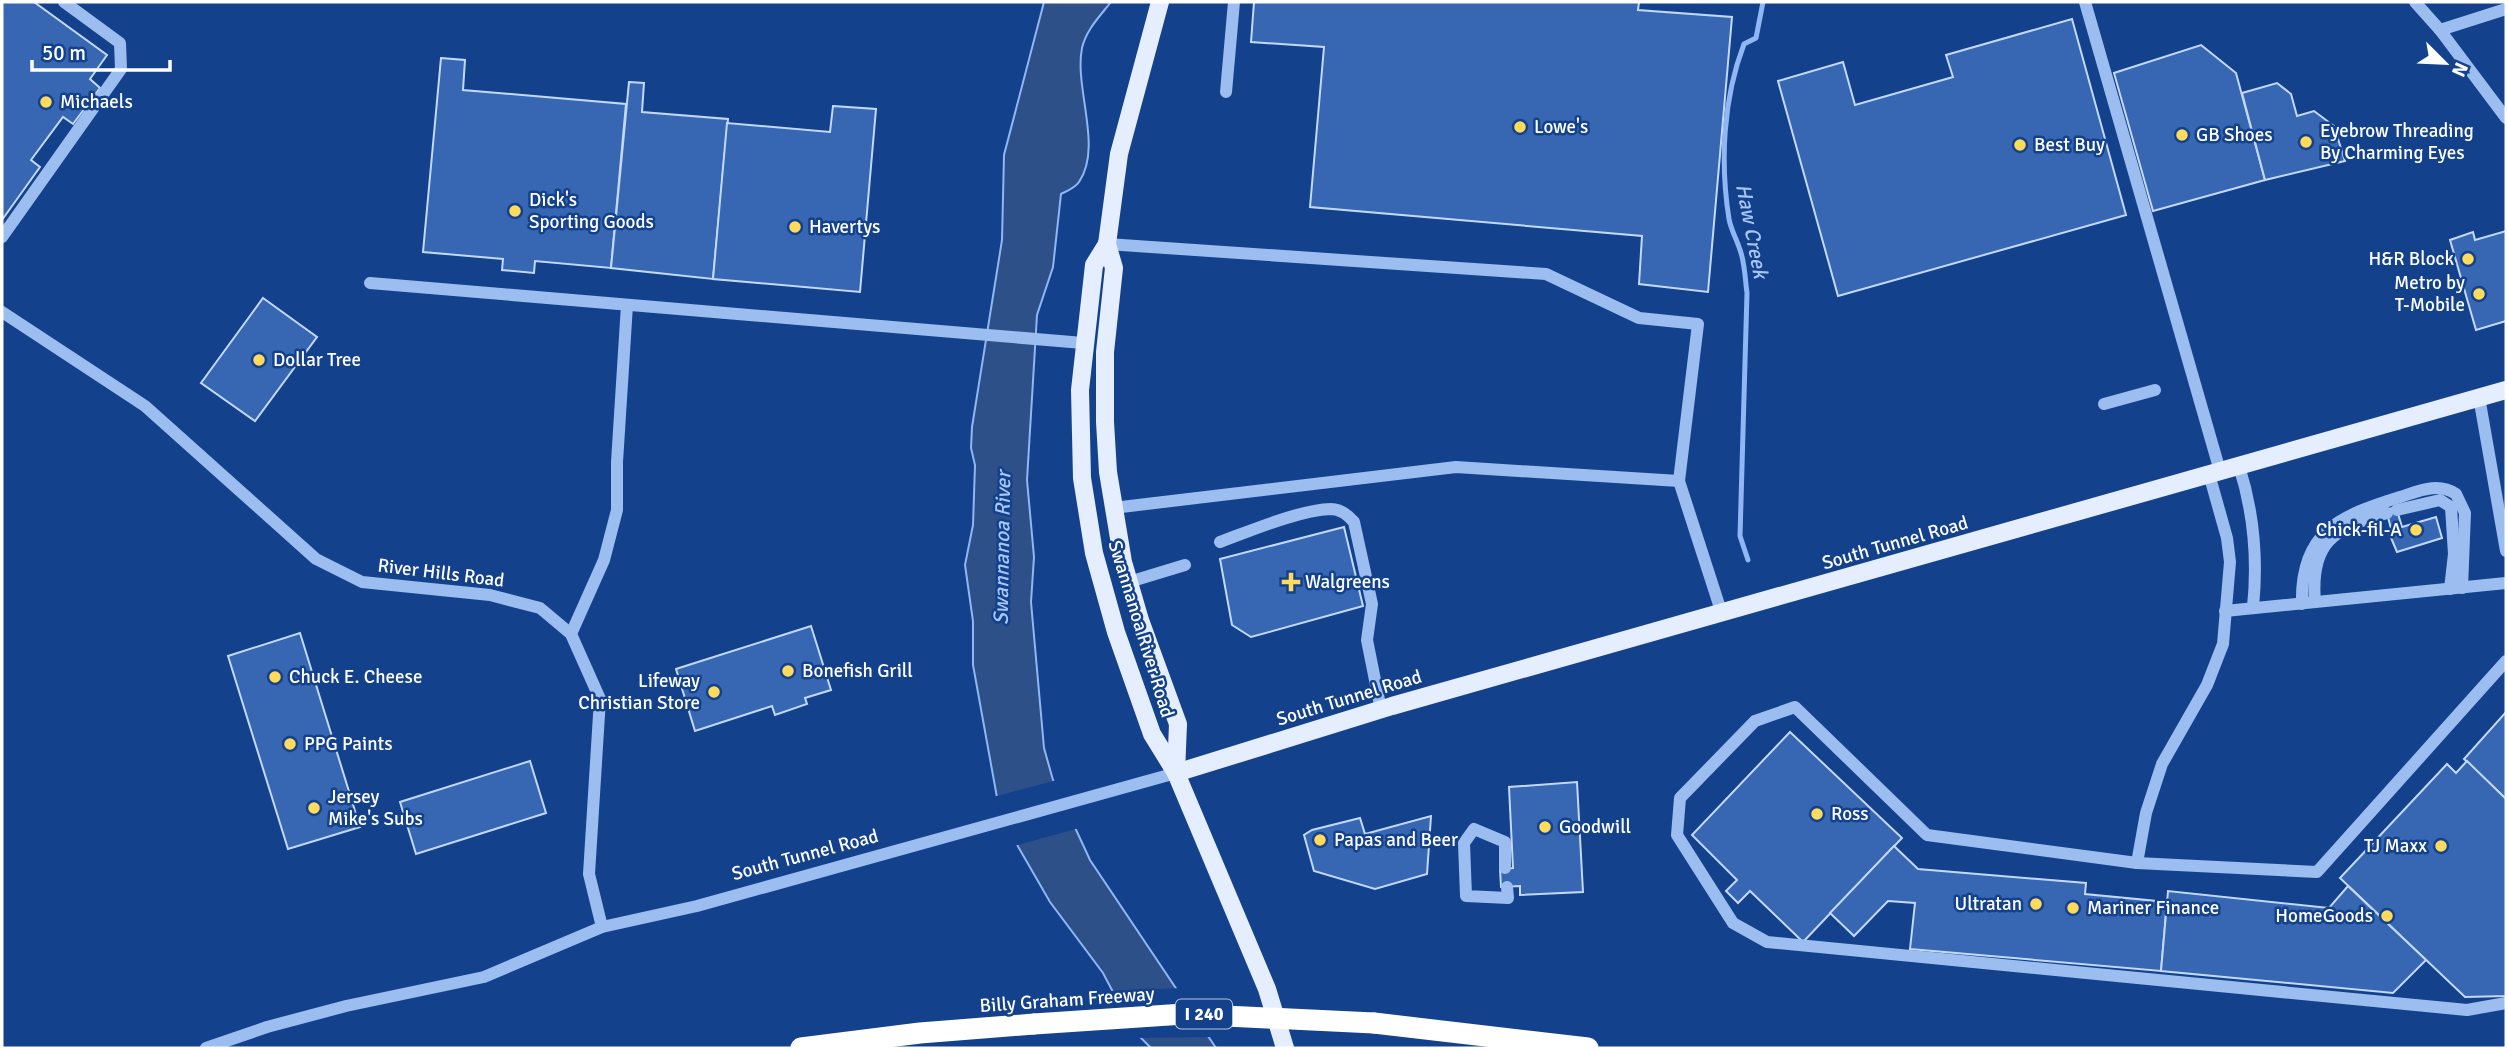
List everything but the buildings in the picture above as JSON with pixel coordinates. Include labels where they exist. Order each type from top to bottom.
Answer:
[{"type":"highway","name":"Billy Graham Freeway","points":[[801,1048],[920,1033],[1184,1014],[1374,1023],[1588,1048]]},
{"type":"main road","name":"Swannanoa River Road","points":[[1160,2],[1119,154],[1107,244],[1114,268],[1104,386],[1113,508],[1129,582],[1178,724],[1175,773]]},
{"type":"main road","name":"Swannanoa River Road","points":[[1107,244],[1094,265],[1083,343],[1079,432],[1087,518],[1094,553],[1116,632],[1147,721],[1175,773],[1266,989],[1285,1048]]},
{"type":"main road","name":"South Tunnel Road","points":[[1175,773],[1381,710],[2506,390]]},
{"type":"street","points":[[2,237],[121,69],[120,43],[64,2]]},
{"type":"street","points":[[1226,92],[1234,2]]},
{"type":"street","points":[[2085,2],[2214,472],[2227,538],[2229,584],[2223,644],[2217,663],[2162,764],[2146,813],[2137,863]]},
{"type":"street","points":[[2415,2],[2440,30],[2506,118]]},
{"type":"street","points":[[2440,30],[2506,9]]},
{"type":"street","points":[[1107,244],[1546,274],[1639,318],[1698,324],[1679,481],[1722,614]]},
{"type":"street","points":[[370,282],[1083,343]]},
{"type":"street","points":[[571,634],[604,559],[617,510],[617,462],[627,305]]},
{"type":"street","name":"River Hills Road","points":[[2,312],[145,406],[316,559],[362,582],[489,595],[540,608],[571,634],[600,699],[589,874],[602,928]]},
{"type":"street","points":[[2104,404],[2155,390]]},
{"type":"street","points":[[2479,397],[2506,551]]},
{"type":"street","points":[[2239,466],[2248,495],[2256,548],[2253,607]]},
{"type":"street","points":[[1113,508],[1456,467],[1679,481]]},
{"type":"street","points":[[2308,603],[2302,583],[2308,558],[2337,520],[2377,504],[2438,487],[2456,494],[2465,513],[2456,588]]},
{"type":"street","points":[[2308,603],[2316,562],[2331,537],[2354,522],[2440,500],[2451,507],[2456,588]]},
{"type":"street","points":[[1220,542],[1264,525],[1332,509],[1347,514],[1354,522],[1372,604],[1367,640],[1381,710]]},
{"type":"street","points":[[1129,582],[1185,565]]},
{"type":"street","points":[[2225,611],[2506,583]]},
{"type":"street","points":[[2506,661],[2317,872],[2137,863],[1927,835],[1795,707],[1755,721],[1680,798],[1677,835],[1733,923],[1767,942],[2467,1010],[2506,1003]]},
{"type":"street","name":"South Tunnel Road","points":[[206,1048],[267,1027],[346,1006],[484,977],[602,928],[697,906],[956,836],[1175,773]]},
{"type":"street","points":[[1505,869],[1504,842],[1474,829],[1464,843],[1466,895],[1508,898],[1507,887]]},
{"type":"water","name":"Swannanoa River","points":[[1044,2],[1111,2],[1090,29],[1082,48],[1082,81],[1088,135],[1086,168],[1079,182],[1061,194],[1053,267],[1037,315],[1027,480],[1034,557],[1031,602],[1044,748],[1053,780],[1090,860],[1216,1048],[1151,1048],[1133,1030],[1103,973],[1050,902],[1016,843],[998,803],[973,665],[973,621],[965,565],[973,525],[975,465],[971,448],[972,427],[1002,240],[1004,155]]},
{"type":"pier","points":[[1057,780],[1079,828],[1014,846],[993,797]]},
{"type":"pier","points":[[1182,988],[1213,1037],[1135,1038],[1110,991]]},
{"type":"waterway","name":"Haw Creek","points":[[1748,560],[1740,536],[1747,293],[1742,255],[1729,219],[1724,153],[1728,109],[1737,65],[1744,44],[1756,38],[1763,2]]},
{"type":"place","name":"Michaels","points":[[46,102]]},
{"type":"place","name":"Lowe's","points":[[1520,127]]},
{"type":"place","name":"GB Shoes","points":[[2182,135]]},
{"type":"place","name":"Eyebrow Threading By Charming Eyes","points":[[2306,142]]},
{"type":"place","name":"Best Buy","points":[[2020,145]]},
{"type":"place","name":"Dick's Sporting Goods","points":[[515,211]]},
{"type":"place","name":"Havertys","points":[[795,227]]},
{"type":"place","name":"H&R Block","points":[[2468,259]]},
{"type":"place","name":"Metro by T-Mobile","points":[[2479,294]]},
{"type":"place","name":"Dollar Tree","points":[[259,360]]},
{"type":"place","name":"Chick-fil-A","points":[[2416,530]]},
{"type":"place","name":"Walgreens","points":[[1291,582]]},
{"type":"place","name":"Bonefish Grill","points":[[788,671]]},
{"type":"place","name":"Chuck E. Cheese","points":[[275,677]]},
{"type":"place","name":"Lifeway Christian Store","points":[[714,692]]},
{"type":"place","name":"PPG Paints","points":[[290,744]]},
{"type":"place","name":"Jersey Mike's Subs","points":[[314,808]]},
{"type":"place","name":"Ross","points":[[1817,814]]},
{"type":"place","name":"Goodwill","points":[[1545,827]]},
{"type":"place","name":"Papas and Beer","points":[[1320,840]]},
{"type":"place","name":"TJ Maxx","points":[[2441,846]]},
{"type":"place","name":"Ultratan","points":[[2036,904]]},
{"type":"place","name":"Mariner Finance","points":[[2073,908]]},
{"type":"place","name":"HomeGoods","points":[[2387,916]]}]
